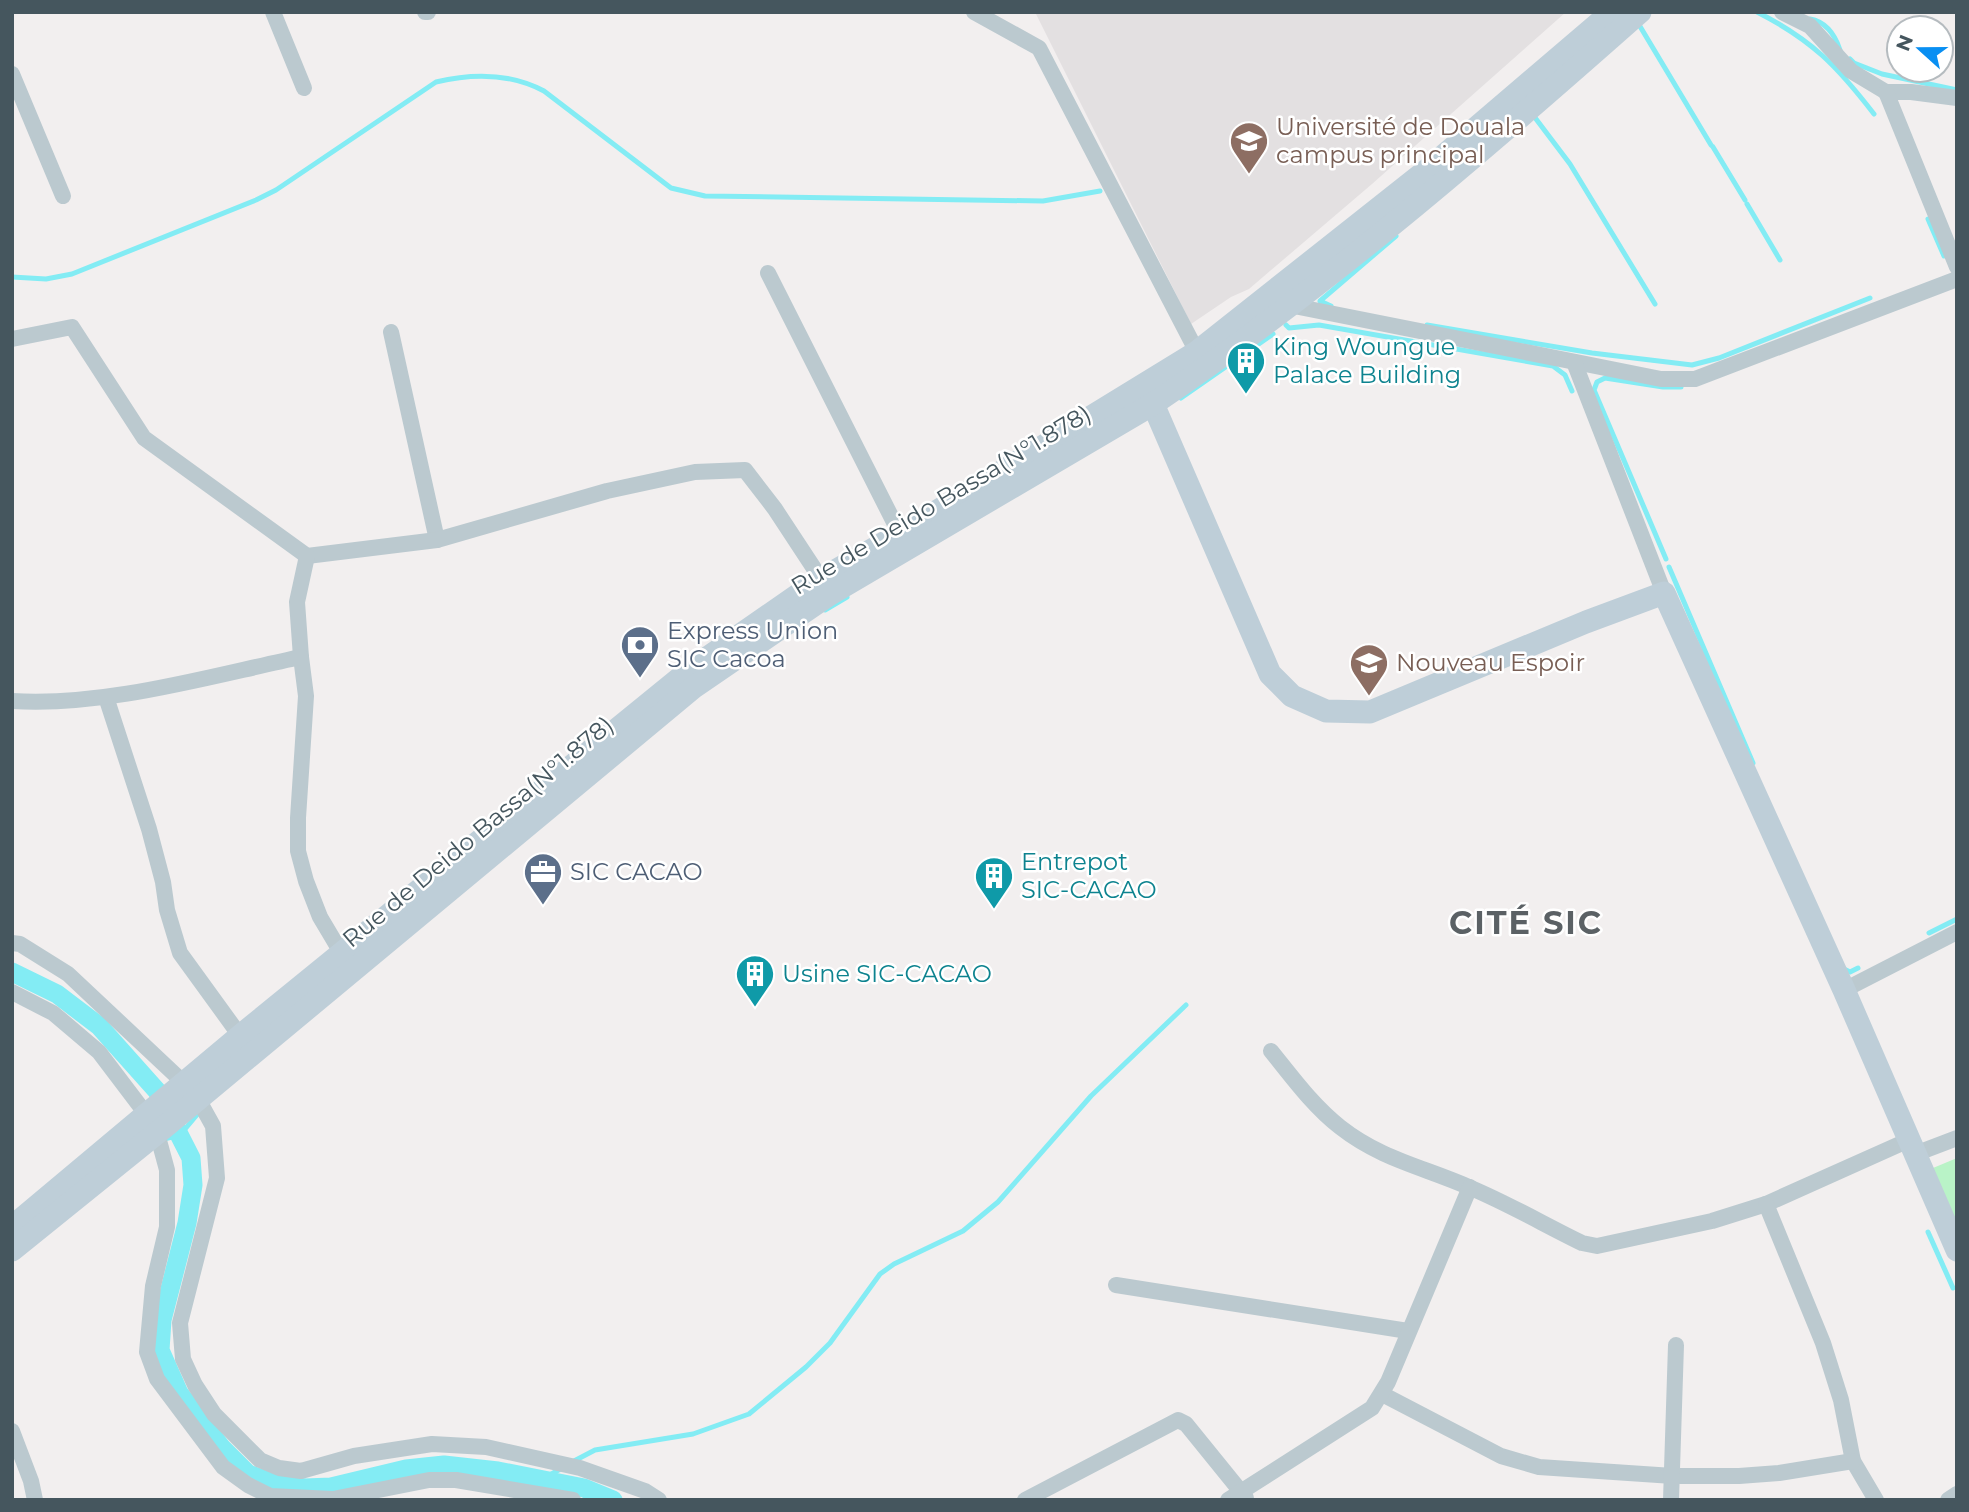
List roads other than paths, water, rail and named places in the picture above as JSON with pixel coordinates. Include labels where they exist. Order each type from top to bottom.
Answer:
[{"type":"main road","points":[[246,1045],[342,954],[690,670],[821,579],[904,542],[1197,352],[1427,170],[1612,12]]},
{"type":"main road","name":"Rue de Deido Bassa(N°1.878)","points":[[12,1250],[69,1191],[246,1045],[694,687],[904,542],[1153,404],[1195,376],[1383,234],[1640,12]]},
{"type":"main road","points":[[1153,404],[1270,674],[1292,696],[1326,711],[1370,712],[1586,622],[1664,593],[1844,990],[1957,1250]]},
{"type":"main road","name":"Rue de Deido Bassa(N°1.878)","points":[[12,1227],[69,1191]]},
{"type":"street","points":[[273,12],[304,88]]},
{"type":"street","points":[[974,12],[1039,48],[1197,352]]},
{"type":"street","points":[[1782,12],[1810,26],[1851,71],[1886,92],[1911,92],[1957,98]]},
{"type":"street","points":[[12,74],[63,196]]},
{"type":"street","points":[[1886,92],[1957,267]]},
{"type":"street","points":[[768,273],[904,542]]},
{"type":"street","points":[[1289,306],[1661,379],[1695,379],[1957,279]]},
{"type":"street","points":[[12,339],[72,327],[144,438],[307,556],[437,540],[607,491],[695,472],[744,470],[775,509],[821,579]]},
{"type":"street","points":[[391,332],[437,540]]},
{"type":"street","points":[[1574,362],[1664,593]]},
{"type":"street","points":[[307,556],[298,602],[300,657],[306,695],[298,851],[320,917],[342,954]]},
{"type":"street","points":[[12,701],[106,697],[300,657]]},
{"type":"street","points":[[106,697],[149,829],[163,882],[167,910],[180,953],[246,1045]]},
{"type":"street","points":[[1844,990],[1957,932]]},
{"type":"street","points":[[12,943],[20,944],[68,974],[213,1126],[216,1178],[180,1323],[183,1359],[194,1385],[214,1414],[260,1460],[279,1468],[301,1471],[354,1456],[432,1444],[486,1447],[580,1468],[645,1491],[659,1500]]},
{"type":"street","points":[[12,992],[53,1013],[99,1052],[156,1120],[167,1170],[167,1227],[153,1286],[147,1352],[157,1379],[189,1423],[223,1467],[250,1492],[270,1498],[333,1499],[429,1480],[456,1480],[573,1500]]},
{"type":"street","points":[[1271,1051],[1315,1104],[1338,1126],[1364,1144],[1389,1158],[1470,1187],[1582,1243],[1597,1246],[1712,1221],[1766,1204],[1912,1147],[1957,1139]]},
{"type":"street","points":[[1025,1500],[1178,1420],[1186,1424],[1239,1497],[1373,1408],[1382,1394],[1470,1187]]},
{"type":"street","points":[[1766,1204],[1823,1343],[1840,1400],[1853,1461],[1876,1500]]},
{"type":"street","points":[[1116,1285],[1408,1331]]},
{"type":"street","points":[[1671,1500],[1676,1345]]},
{"type":"street","points":[[1382,1394],[1501,1456],[1539,1467],[1673,1476],[1779,1473],[1853,1461]]},
{"type":"street","points":[[12,1431],[31,1481],[35,1500]]},
{"type":"street","points":[[1948,1500],[1957,1494]]},
{"type":"waterway","points":[[1757,12],[1793,33],[1822,55],[1874,114]]},
{"type":"waterway","points":[[1810,19],[1829,30],[1840,50]]},
{"type":"waterway","points":[[1638,23],[1711,145]]},
{"type":"waterway","points":[[1850,59],[1882,74],[1957,90]]},
{"type":"waterway","points":[[12,277],[46,279],[72,274],[256,200],[276,190],[436,82],[464,77],[505,78],[544,91],[671,188],[705,196],[1043,201],[1100,191]]},
{"type":"waterway","points":[[1533,115],[1570,164],[1655,304]]},
{"type":"waterway","points":[[1713,147],[1745,200]]},
{"type":"waterway","points":[[1747,204],[1780,260]]},
{"type":"waterway","points":[[1928,219],[1944,256]]},
{"type":"waterway","points":[[1331,306],[1320,301],[1396,236]]},
{"type":"waterway","points":[[1427,325],[1592,353],[1692,365],[1719,358],[1870,298]]},
{"type":"waterway","points":[[1286,325],[1289,328],[1319,325],[1553,366],[1565,375],[1572,391]]},
{"type":"waterway","points":[[1181,398],[1273,334]]},
{"type":"waterway","points":[[1666,559],[1594,390],[1597,382],[1605,378],[1663,387],[1681,387]]},
{"type":"waterway","points":[[1669,567],[1753,763]]},
{"type":"waterway","points":[[825,610],[847,597]]},
{"type":"waterway","points":[[1929,933],[1957,919]]},
{"type":"waterway","points":[[1842,968],[1850,972],[1858,968]]},
{"type":"waterway","points":[[12,972],[57,994],[99,1026],[157,1091],[191,1158],[193,1185],[187,1223],[162,1320],[160,1350],[179,1393],[222,1448],[248,1474],[276,1484],[305,1488],[331,1487],[406,1469],[444,1465],[498,1471],[584,1488],[613,1500]]},
{"type":"waterway","points":[[574,1461],[595,1450],[693,1434],[749,1414],[806,1367],[830,1343],[880,1274],[894,1264],[963,1231],[998,1202],[1091,1096],[1186,1005]]},
{"type":"waterway","points":[[164,1139],[180,1135],[201,1110]]},
{"type":"waterway","points":[[1928,1232],[1953,1288]]},
{"type":"waterway","points":[[541,1480],[562,1468]]},
{"type":"place","name":"Université de Douala campus principal","points":[[1249,175]]},
{"type":"place","name":"King Woungue Palace Building","points":[[1246,395]]},
{"type":"place","name":"Express Union SIC Cacoa","points":[[640,679]]},
{"type":"place","name":"Nouveau Espoir","points":[[1369,697]]},
{"type":"place","name":"SIC CACAO","points":[[543,906]]},
{"type":"place","name":"Entrepot SIC-CACAO","points":[[994,910]]},
{"type":"place","name":"Usine SIC-CACAO","points":[[755,1008]]},
{"type":"district","name":"CITÉ SIC","points":[[1526,923]]}]
